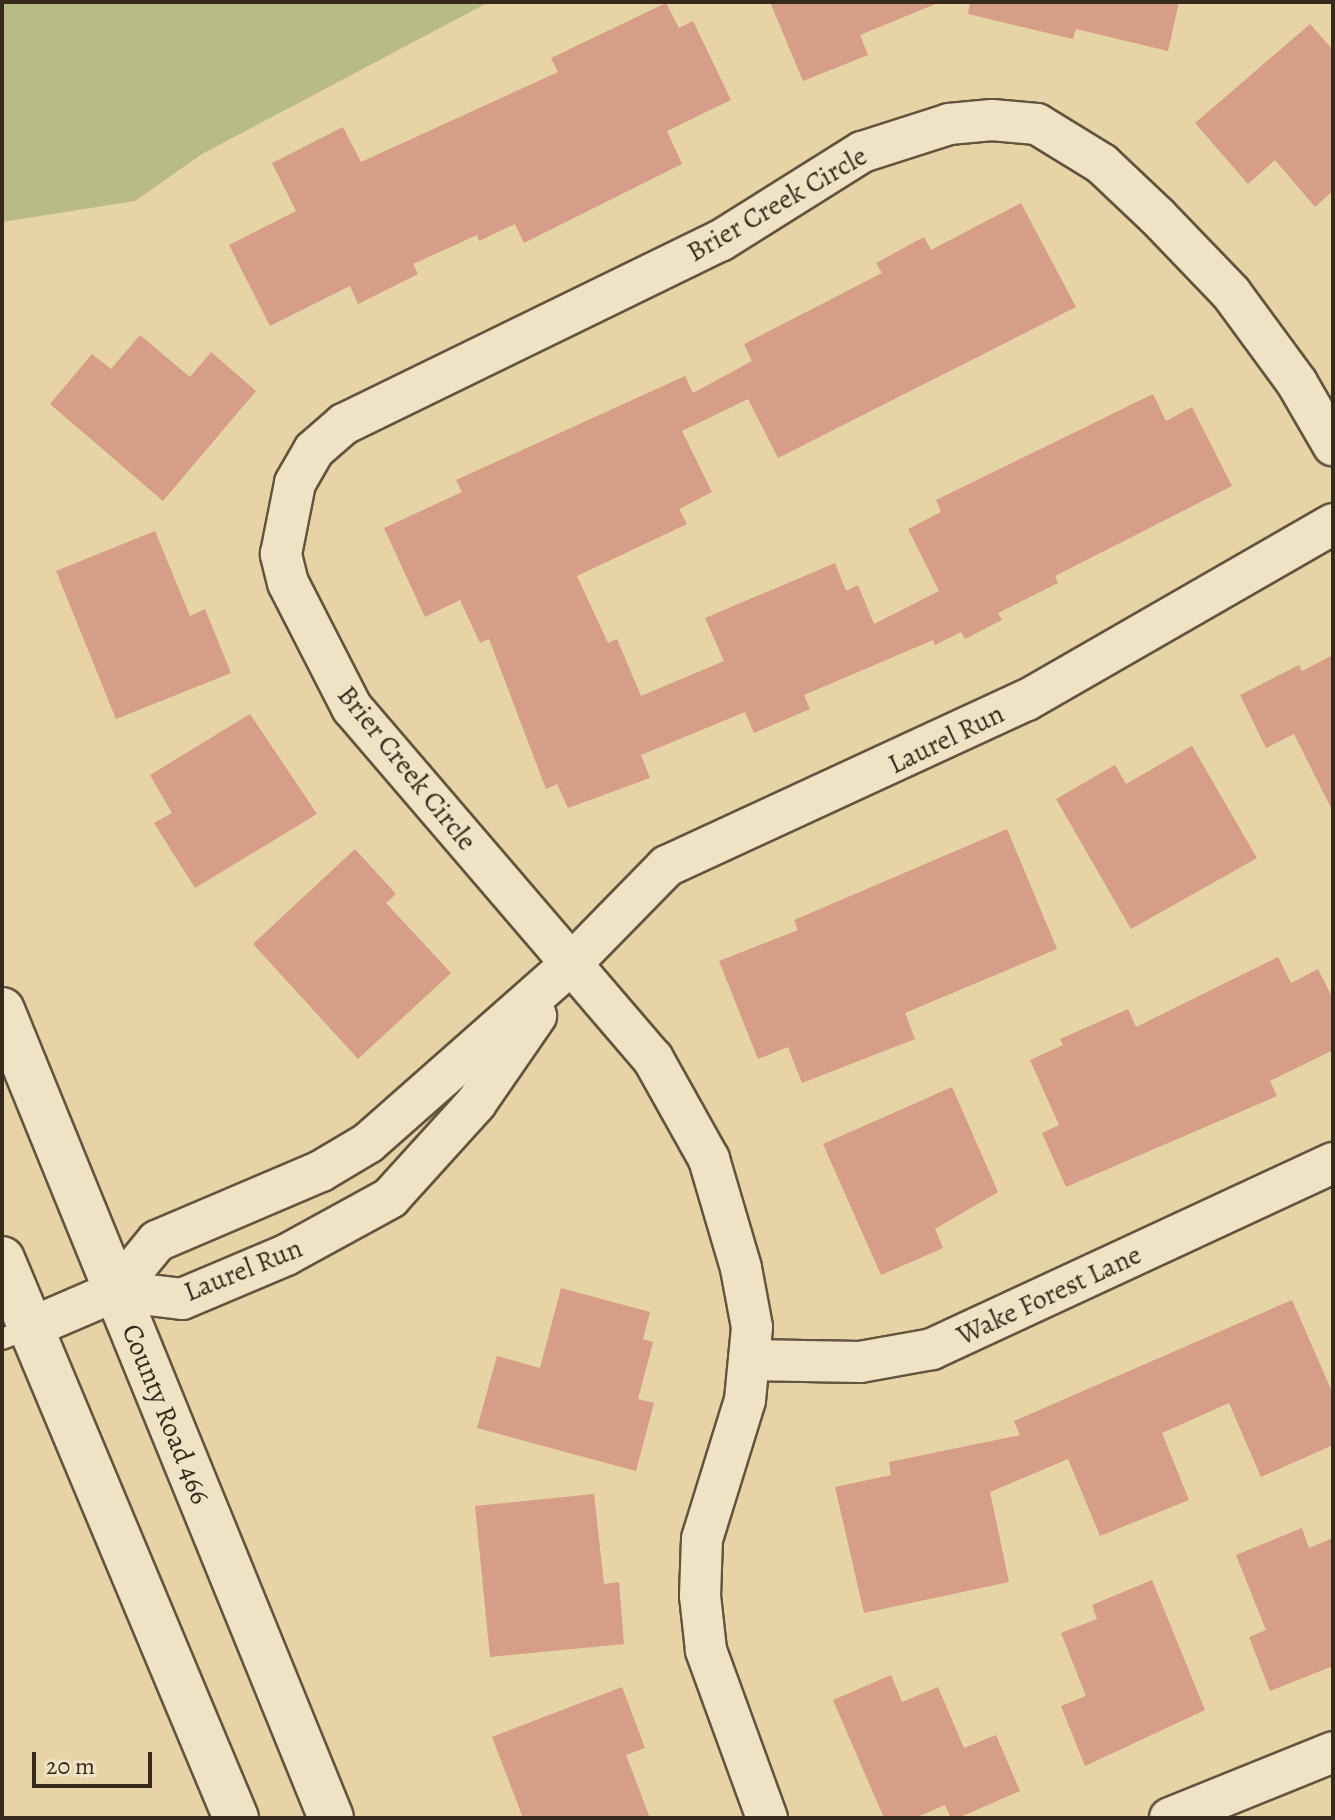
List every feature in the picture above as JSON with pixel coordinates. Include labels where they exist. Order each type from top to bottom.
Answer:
[{"type":"main road","name":"County Road 466","points":[[2,1010],[331,1818]]},
{"type":"main road","points":[[2,1259],[16,1334],[236,1818]]},
{"type":"street","name":"Brier Creek Circle","points":[[767,1818],[706,1650],[700,1596],[702,1539],[745,1400],[752,1327],[741,1268],[709,1159],[653,1059],[352,708],[304,621],[281,554],[285,514],[314,450],[344,424],[720,241],[862,152],[905,134],[992,120],[1037,124],[1102,164],[1157,216],[1231,293],[1297,383],[1333,445]]},
{"type":"street","name":"Laurel Run","points":[[116,1291],[157,1241],[321,1171],[368,1143],[572,963],[667,866],[1027,700],[1333,524]]},
{"type":"street","name":"Laurel Run","points":[[116,1291],[182,1299],[286,1255],[390,1198],[476,1103],[572,963]]},
{"type":"street","name":"Wake Forest Lane","points":[[749,1360],[860,1362],[932,1349],[1333,1163]]},
{"type":"street","points":[[16,1334],[116,1291]]},
{"type":"street","points":[[1170,1818],[1333,1752]]},
{"type":"green space","points":[[2,2],[489,2],[202,154],[135,201],[2,222]]},
{"type":"building","points":[[770,2],[938,3],[860,35],[868,55],[803,81]]},
{"type":"building","points":[[970,2],[1179,2],[1168,51],[1076,29],[1073,39],[968,14]]},
{"type":"building","points":[[666,3],[679,28],[693,21],[731,100],[667,131],[682,164],[524,243],[515,224],[479,241],[477,235],[413,264],[418,274],[358,304],[350,286],[270,326],[229,245],[296,211],[272,163],[343,127],[361,162],[558,72],[551,58]]},
{"type":"building","points":[[1310,24],[1333,50],[1333,191],[1315,207],[1275,160],[1248,184],[1195,123]]},
{"type":"building","points":[[1021,203],[1076,307],[778,458],[748,399],[682,431],[712,492],[679,509],[687,524],[577,576],[608,643],[617,639],[641,696],[724,661],[705,618],[835,563],[846,591],[858,585],[874,624],[939,591],[908,529],[941,512],[936,500],[1153,394],[1166,421],[1192,407],[1232,486],[1055,576],[1058,583],[998,613],[1002,620],[965,639],[961,632],[935,645],[933,640],[804,695],[810,709],[754,733],[745,712],[641,755],[650,778],[568,808],[557,784],[546,789],[489,639],[480,643],[460,600],[425,617],[384,528],[462,492],[456,480],[685,376],[693,393],[752,361],[744,344],[882,273],[876,263],[924,237],[931,250]]},
{"type":"building","points":[[140,335],[190,377],[211,352],[256,391],[163,501],[50,404],[92,354],[111,369]]},
{"type":"building","points":[[155,531],[190,616],[205,609],[231,673],[116,719],[56,571]]},
{"type":"building","points":[[1333,655],[1333,812],[1294,734],[1266,748],[1240,695],[1299,665],[1302,671]]},
{"type":"building","points":[[250,714],[317,814],[195,888],[154,823],[172,813],[150,775]]},
{"type":"building","points":[[1192,746],[1257,858],[1131,929],[1056,799],[1115,765],[1126,784]]},
{"type":"building","points":[[1007,829],[1057,949],[905,1013],[915,1039],[802,1083],[788,1047],[758,1059],[719,961],[798,930],[794,920]]},
{"type":"building","points":[[355,849],[396,894],[386,903],[451,973],[358,1059],[253,944]]},
{"type":"building","points":[[1278,957],[1291,983],[1318,969],[1333,999],[1333,1050],[1270,1081],[1277,1096],[1066,1187],[1042,1133],[1059,1125],[1030,1060],[1063,1045],[1060,1039],[1128,1009],[1136,1027]]},
{"type":"building","points":[[952,1087],[998,1192],[935,1229],[943,1248],[881,1275],[823,1144]]},
{"type":"building","points":[[561,1288],[650,1312],[643,1339],[653,1342],[638,1399],[654,1403],[636,1471],[477,1428],[497,1356],[540,1368]]},
{"type":"building","points":[[1292,1300],[1333,1394],[1333,1445],[1261,1477],[1229,1403],[1162,1433],[1189,1500],[1100,1536],[1068,1459],[990,1492],[1009,1582],[864,1613],[835,1487],[891,1475],[889,1462],[1020,1435],[1014,1421]]},
{"type":"building","points":[[594,1494],[604,1584],[619,1582],[624,1644],[490,1657],[475,1506]]},
{"type":"building","points":[[1302,1528],[1309,1548],[1333,1538],[1333,1666],[1270,1691],[1249,1637],[1266,1630],[1236,1555]]},
{"type":"building","points":[[1152,1580],[1205,1710],[1085,1766],[1061,1706],[1086,1696],[1061,1633],[1097,1619],[1092,1605]]},
{"type":"building","points":[[891,1675],[902,1702],[938,1687],[964,1748],[996,1735],[1020,1791],[958,1818],[951,1818],[945,1805],[915,1818],[884,1818],[833,1700]]},
{"type":"building","points":[[622,1687],[645,1748],[626,1755],[650,1818],[523,1818],[492,1737]]}]
